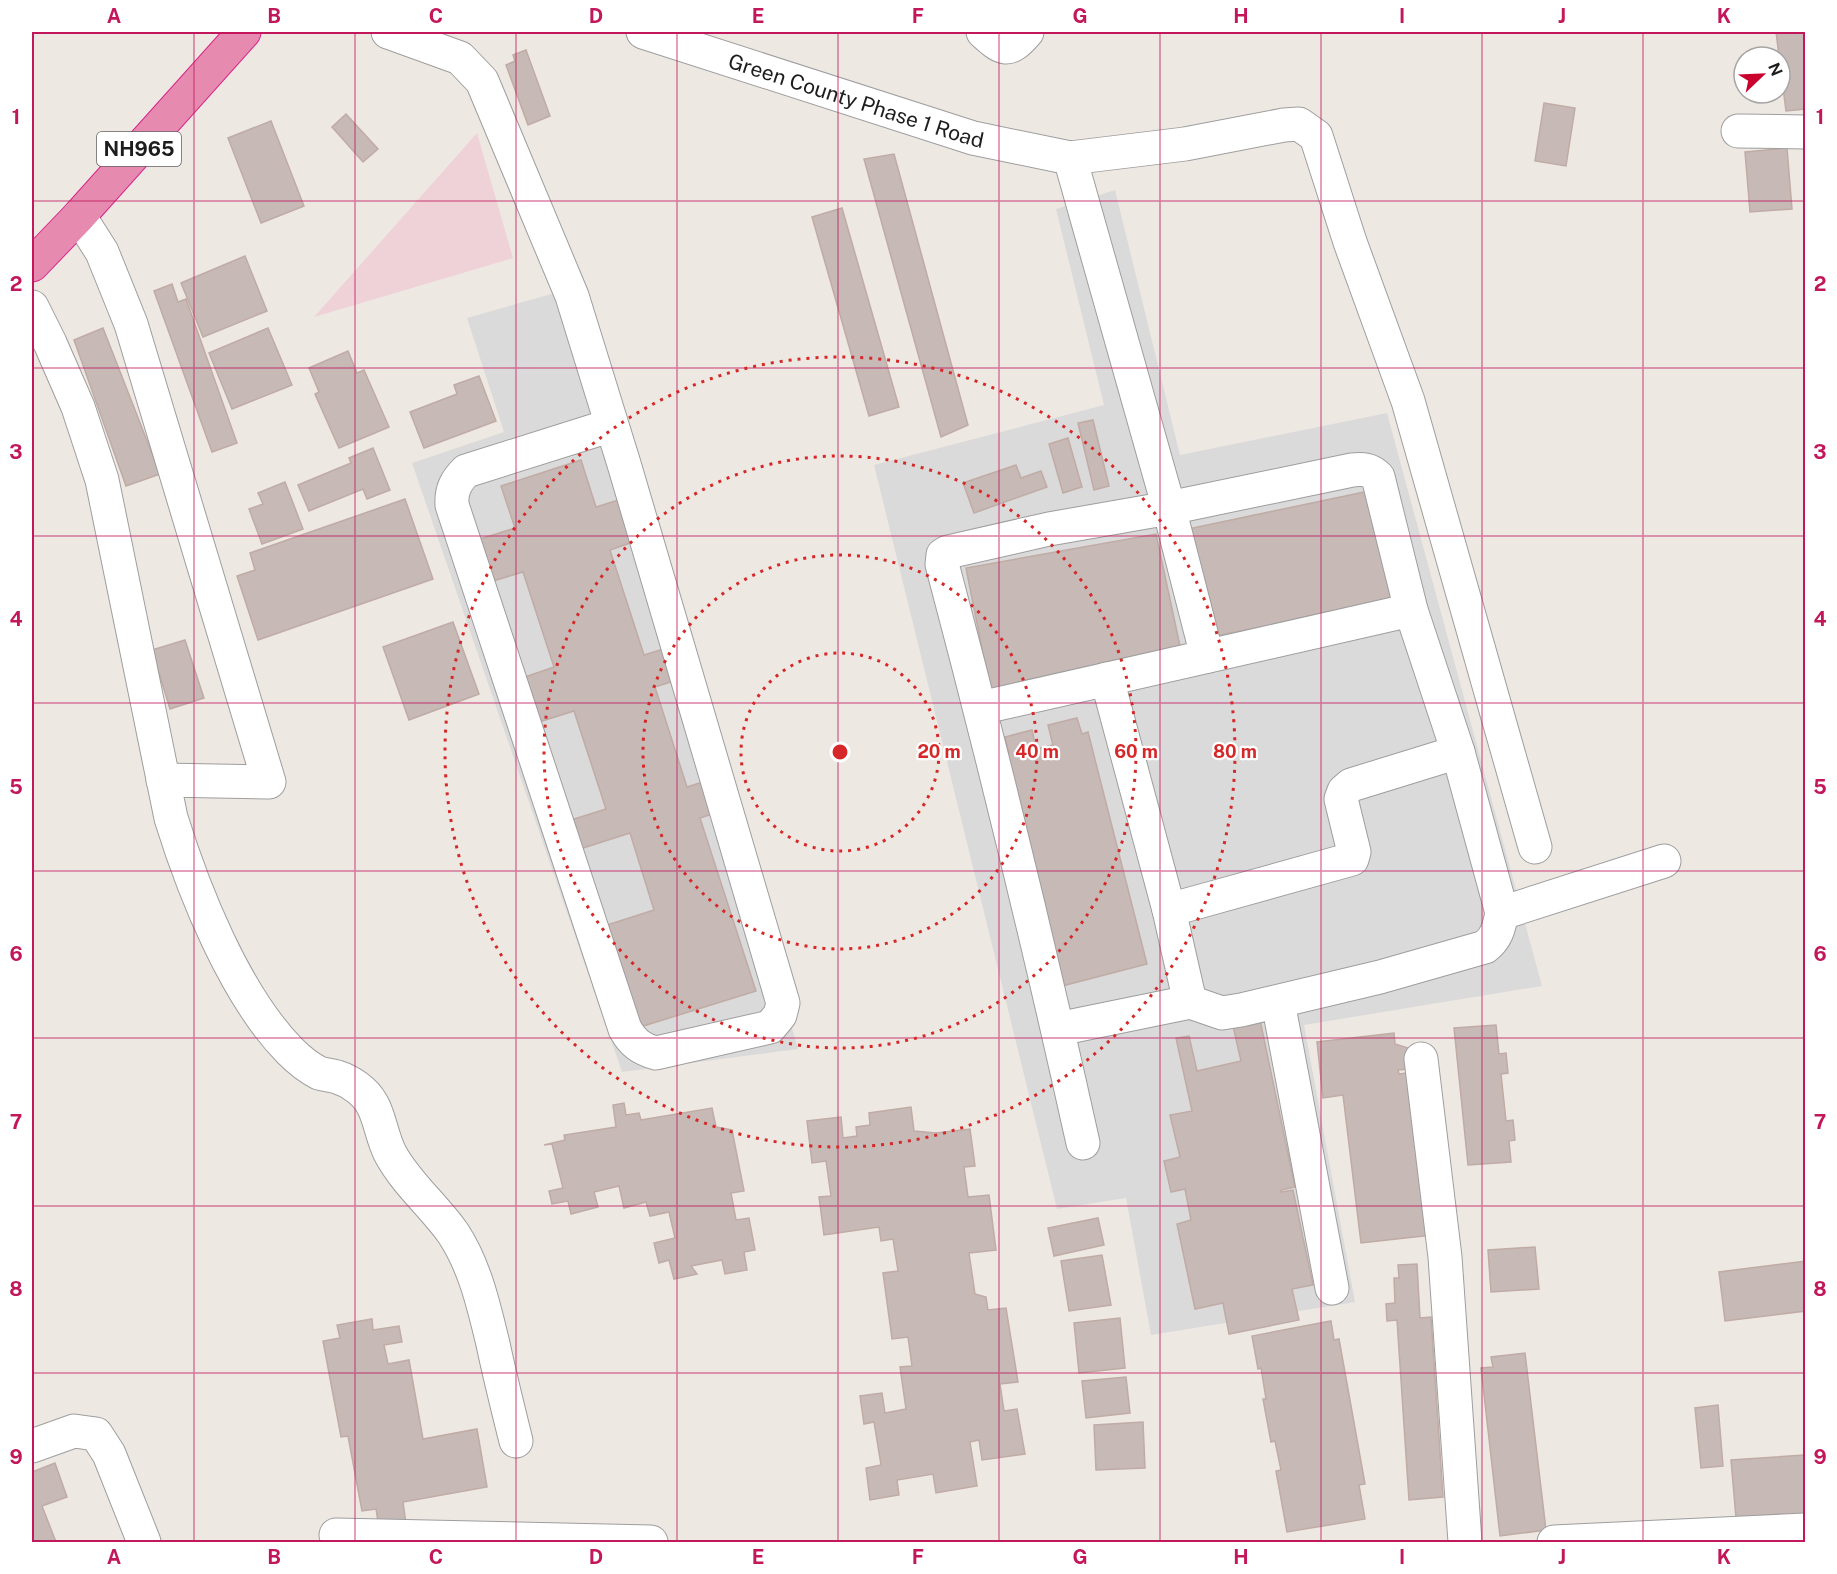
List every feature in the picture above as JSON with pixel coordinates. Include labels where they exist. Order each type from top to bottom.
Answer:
[{"type":"highway","name":"NH965","points":[[32,265],[244,32]]},
{"type":"street","points":[[388,32],[460,58],[482,81],[572,296],[612,425],[783,1003],[780,1015],[770,1027],[656,1053],[642,1049],[631,1040],[626,1029],[452,505],[451,496],[458,478],[466,471],[612,425]]},
{"type":"street","name":"Green County Phase 1 Road","points":[[643,32],[973,138],[1070,158],[1185,144],[1284,124],[1299,124],[1316,136],[1350,242],[1408,401],[1535,847]]},
{"type":"street","points":[[983,32],[1000,47],[1008,48],[1018,43],[1027,32]]},
{"type":"street","points":[[1738,131],[1806,132]]},
{"type":"street","points":[[1070,158],[1170,508],[1207,656]]},
{"type":"street","points":[[79,216],[102,252],[131,324],[269,782],[163,780]]},
{"type":"street","points":[[32,307],[70,387],[102,480],[171,818],[185,864],[221,944],[251,998],[272,1029],[291,1052],[310,1068],[353,1083],[372,1104],[383,1140],[391,1155],[402,1172],[454,1234],[480,1290],[516,1442]]},
{"type":"street","points":[[1058,1029],[1190,1002],[1222,1013],[1278,1002],[1380,977],[1485,947],[1492,942],[1498,931],[1502,913],[1458,752],[1411,610],[1382,486],[1372,471],[1352,470],[1170,508],[1048,529],[943,555],[942,564],[980,708],[1058,1029],[1083,1143]]},
{"type":"street","points":[[980,708],[1411,610]]},
{"type":"street","points":[[1107,679],[1169,910],[1190,1002]]},
{"type":"street","points":[[1169,910],[1352,859],[1354,852],[1341,799],[1344,791],[1351,785],[1458,752]]},
{"type":"street","points":[[1502,913],[1664,861]]},
{"type":"street","points":[[1278,1002],[1332,1288]]},
{"type":"street","points":[[1421,1059],[1446,1257],[1465,1542]]},
{"type":"street","points":[[32,1446],[74,1431],[96,1434],[109,1454],[144,1542]]},
{"type":"street","points":[[1554,1542],[1703,1539],[1806,1530]]},
{"type":"street","points":[[336,1535],[651,1542]]},
{"type":"shaded area","points":[[477,133],[513,258],[314,317]]},
{"type":"shaded area","points":[[1115,190],[1180,455],[1387,413],[1542,986],[1304,1025],[1355,1302],[1151,1335],[1126,1198],[1057,1209],[874,465],[1104,405],[1056,209]]},
{"type":"shaded area","points":[[579,286],[798,1049],[622,1072],[412,463],[504,432],[467,318]]},
{"type":"building","points":[[1776,32],[1806,32],[1806,109],[1786,111],[1785,105],[1792,105],[1792,45],[1778,45]]},
{"type":"building","points":[[526,50],[550,116],[528,125],[506,65],[515,61],[513,55]]},
{"type":"building","points":[[1544,103],[1575,108],[1566,166],[1535,161]]},
{"type":"building","points":[[346,114],[378,149],[363,162],[332,127]]},
{"type":"building","points":[[271,121],[304,206],[261,223],[228,138]]},
{"type":"building","points":[[1787,148],[1792,209],[1750,212],[1745,152]]},
{"type":"building","points":[[894,154],[968,425],[941,437],[864,159]]},
{"type":"building","points":[[842,208],[899,407],[869,416],[812,217]]},
{"type":"building","points":[[245,256],[267,311],[203,337],[181,283]]},
{"type":"building","points":[[172,284],[178,302],[186,299],[237,443],[212,452],[154,291]]},
{"type":"building","points":[[103,328],[160,474],[126,486],[74,340]]},
{"type":"building","points":[[268,328],[292,385],[232,409],[209,353]]},
{"type":"building","points":[[348,351],[357,373],[364,370],[389,427],[339,448],[315,394],[319,392],[309,368]]},
{"type":"building","points":[[479,376],[496,421],[424,448],[410,412],[457,394],[454,385]]},
{"type":"building","points":[[1093,420],[1109,486],[1094,490],[1078,423]]},
{"type":"building","points":[[1068,438],[1082,487],[1063,493],[1049,444]]},
{"type":"building","points":[[373,448],[390,490],[367,499],[363,489],[309,511],[298,485],[351,463],[349,458]]},
{"type":"building","points":[[581,460],[596,507],[625,498],[639,540],[610,550],[644,655],[673,646],[683,678],[655,687],[687,787],[715,778],[725,810],[700,818],[756,991],[637,1028],[604,926],[654,910],[630,833],[580,849],[571,820],[606,809],[574,711],[539,722],[525,677],[554,667],[523,572],[493,581],[480,539],[515,528],[501,486]]},
{"type":"building","points":[[1016,465],[1021,478],[1041,471],[1047,487],[974,513],[963,483]]},
{"type":"building","points":[[285,482],[303,529],[262,544],[249,509],[263,504],[258,493]]},
{"type":"building","points":[[1393,486],[1419,596],[1215,636],[1188,529]]},
{"type":"building","points":[[405,499],[433,579],[258,640],[237,576],[255,570],[250,553]]},
{"type":"building","points":[[1156,534],[1180,646],[990,689],[966,568]]},
{"type":"building","points":[[453,622],[479,694],[409,720],[383,647]]},
{"type":"building","points":[[185,640],[204,698],[170,709],[152,650]]},
{"type":"building","points":[[1077,718],[1082,734],[1088,732],[1147,964],[1062,986],[1003,754],[1009,753],[1005,737],[1032,730],[1036,749],[1053,745],[1048,725]]},
{"type":"building","points":[[1260,1020],[1295,1187],[1281,1190],[1281,1192],[1293,1190],[1313,1285],[1292,1289],[1299,1320],[1229,1334],[1223,1303],[1195,1309],[1177,1224],[1191,1220],[1185,1189],[1171,1192],[1164,1161],[1180,1157],[1170,1115],[1192,1111],[1176,1038],[1189,1036],[1197,1071],[1241,1061],[1233,1026]]},
{"type":"building","points":[[1496,1025],[1499,1054],[1506,1053],[1508,1073],[1501,1074],[1506,1121],[1513,1120],[1515,1140],[1509,1141],[1511,1162],[1468,1165],[1454,1028]]},
{"type":"building","points":[[1394,1033],[1395,1044],[1408,1048],[1410,1069],[1398,1070],[1399,1074],[1413,1072],[1432,1235],[1361,1243],[1343,1095],[1323,1098],[1317,1042]]},
{"type":"building","points":[[624,1103],[626,1115],[639,1113],[641,1120],[712,1108],[716,1127],[732,1130],[744,1191],[731,1193],[736,1220],[749,1218],[755,1250],[744,1252],[747,1270],[725,1274],[722,1260],[691,1266],[697,1274],[674,1279],[669,1260],[659,1263],[654,1243],[675,1238],[669,1212],[650,1216],[646,1202],[624,1208],[619,1186],[594,1192],[598,1207],[571,1214],[568,1201],[552,1204],[549,1191],[563,1188],[552,1144],[544,1145],[565,1140],[564,1135],[616,1127],[613,1105]]},
{"type":"building","points":[[911,1107],[914,1131],[936,1133],[970,1129],[975,1166],[964,1167],[968,1197],[989,1195],[996,1250],[969,1253],[975,1294],[986,1297],[988,1310],[1006,1308],[1018,1382],[1000,1384],[1004,1411],[1017,1409],[1025,1454],[982,1460],[979,1440],[970,1442],[977,1486],[936,1493],[933,1474],[897,1480],[899,1495],[870,1500],[866,1468],[881,1465],[874,1422],[864,1424],[860,1396],[882,1393],[885,1413],[906,1409],[900,1367],[912,1366],[908,1337],[892,1339],[883,1273],[898,1271],[893,1239],[881,1241],[879,1227],[824,1235],[819,1197],[831,1196],[826,1161],[812,1163],[807,1121],[841,1117],[843,1138],[857,1136],[856,1127],[870,1125],[869,1113]]},
{"type":"building","points":[[1098,1218],[1104,1245],[1054,1256],[1048,1228]]},
{"type":"building","points":[[1535,1247],[1539,1289],[1491,1292],[1488,1250]]},
{"type":"building","points":[[1102,1255],[1111,1305],[1069,1311],[1061,1261]]},
{"type":"building","points":[[1806,1261],[1806,1311],[1725,1321],[1719,1272]]},
{"type":"building","points":[[1417,1264],[1420,1318],[1431,1317],[1443,1497],[1409,1500],[1397,1320],[1387,1321],[1386,1304],[1395,1303],[1394,1278],[1399,1278],[1398,1265]]},
{"type":"building","points":[[1120,1318],[1125,1368],[1079,1373],[1074,1323]]},
{"type":"building","points":[[372,1319],[373,1330],[399,1326],[402,1342],[384,1345],[388,1364],[409,1360],[423,1439],[477,1429],[487,1487],[403,1502],[406,1524],[379,1528],[376,1509],[362,1511],[348,1436],[341,1437],[323,1341],[340,1338],[337,1325]]},
{"type":"building","points":[[1331,1321],[1334,1340],[1339,1339],[1365,1484],[1359,1485],[1365,1519],[1287,1532],[1276,1471],[1281,1470],[1275,1441],[1271,1442],[1263,1399],[1266,1399],[1261,1368],[1258,1369],[1252,1336]]},
{"type":"building","points":[[1525,1353],[1546,1530],[1500,1536],[1481,1368],[1493,1367],[1491,1357]]},
{"type":"building","points":[[1126,1377],[1130,1413],[1086,1418],[1082,1381]]},
{"type":"building","points":[[1718,1405],[1723,1466],[1701,1468],[1695,1408]]},
{"type":"building","points":[[1143,1422],[1145,1468],[1096,1470],[1094,1425]]},
{"type":"building","points":[[1804,1455],[1806,1522],[1782,1524],[1781,1514],[1736,1518],[1731,1460]]},
{"type":"building","points":[[55,1463],[67,1497],[42,1506],[56,1542],[32,1542],[32,1472]]}]
